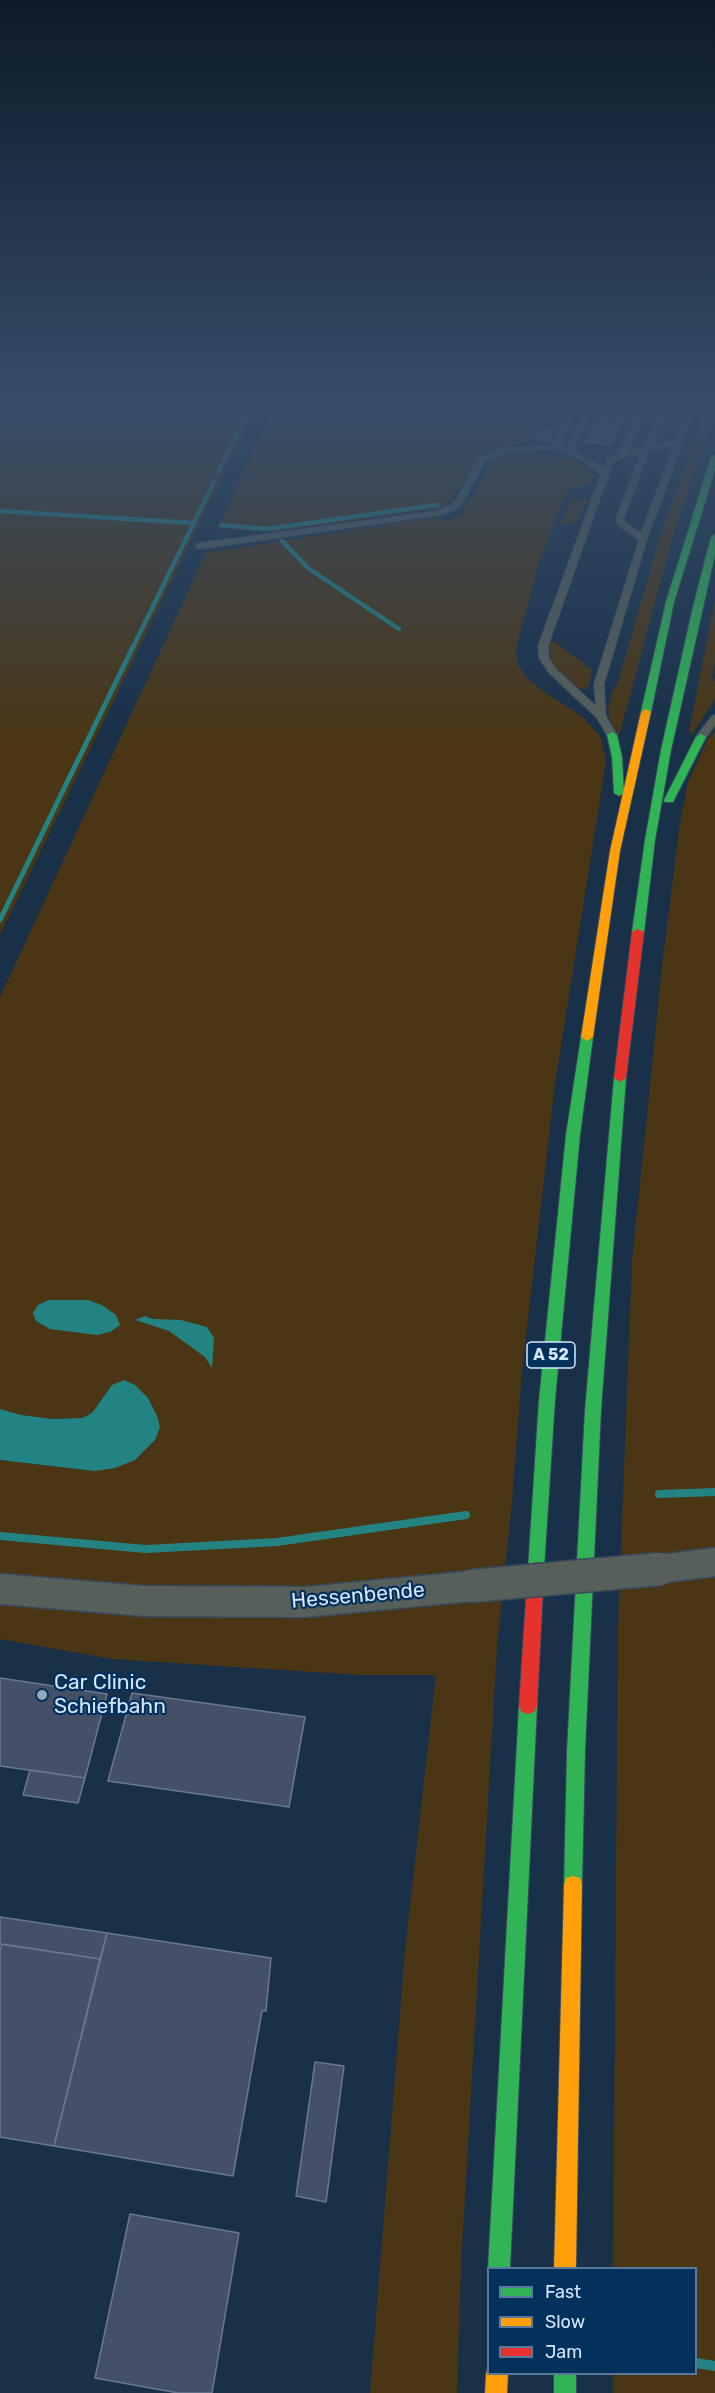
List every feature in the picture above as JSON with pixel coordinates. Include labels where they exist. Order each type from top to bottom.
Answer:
[{"type":"highway","name":"A 52","points":[[499,2267],[518,1872],[547,1400],[573,1135],[615,851],[670,602],[694,519]]},
{"type":"highway","name":"A 52","points":[[565,2267],[576,1751],[593,1410],[616,1107],[650,840],[673,717],[715,537]]},
{"type":"highway","points":[[612,735],[620,782],[615,851]]},
{"type":"highway","points":[[650,840],[701,737]]},
{"type":"highway","points":[[496,2393],[497,2375]]},
{"type":"highway","points":[[565,2375],[565,2393]]},
{"type":"street","name":"Hessenbende","points":[[0,1589],[144,1601],[306,1602],[715,1562]]},
{"type":"lane","points":[[199,546],[396,519]]},
{"type":"lane","points":[[588,519],[543,646],[544,658],[552,671],[601,716],[612,735]]},
{"type":"lane","points":[[620,519],[621,524],[643,539]]},
{"type":"lane","points":[[601,716],[599,684],[650,519]]},
{"type":"lane","points":[[701,737],[715,718]]},
{"type":"shaded area","points":[[0,519],[202,519],[0,935]]},
{"type":"shaded area","points":[[222,519],[367,519],[271,532],[218,528]]},
{"type":"shaded area","points":[[423,519],[556,519],[540,559],[516,648],[518,665],[528,679],[541,690],[582,716],[600,736],[606,761],[555,1084],[522,1370],[512,1502],[497,1646],[461,2265],[457,2393],[370,2393],[405,1950],[436,1675],[360,1675],[112,1659],[0,1639],[0,1460],[95,1471],[112,1385],[92,1413],[82,1418],[53,1419],[21,1415],[0,1409],[0,997],[206,553]]},
{"type":"shaded area","points":[[563,519],[579,519],[577,522],[560,526]]},
{"type":"shaded area","points":[[666,519],[679,519],[619,736],[611,722],[608,710]]},
{"type":"shaded area","points":[[715,600],[715,663],[712,676],[715,682],[715,699],[692,734],[689,732]]},
{"type":"shaded area","points":[[554,641],[592,670],[586,689],[574,688],[551,662],[550,642]]},
{"type":"shaded area","points":[[715,731],[715,2393],[613,2393],[613,2375],[697,2375],[697,2267],[613,2267],[618,1625],[632,1262],[662,967],[680,823],[688,782],[708,739]]},
{"type":"shaded area","points":[[49,1300],[88,1300],[102,1305],[116,1315],[120,1325],[110,1332],[97,1335],[50,1329],[36,1321],[33,1313],[38,1305]]},
{"type":"shaded area","points":[[145,1316],[153,1319],[181,1320],[207,1327],[214,1338],[212,1368],[205,1357],[169,1331],[135,1320]]},
{"type":"shaded area","points":[[124,1380],[135,1385],[148,1398],[160,1427],[155,1440],[135,1460],[115,1468],[95,1471],[0,1460],[0,1409],[21,1415],[53,1419],[82,1418],[92,1413],[112,1385]]},
{"type":"building","points":[[0,1678],[107,1694],[85,1778],[0,1766]]},
{"type":"building","points":[[132,1693],[305,1717],[289,1807],[108,1781]]},
{"type":"building","points":[[30,1770],[85,1778],[78,1803],[23,1795]]},
{"type":"building","points":[[0,1917],[107,1933],[100,1959],[0,1944]]},
{"type":"building","points":[[107,1933],[271,1958],[266,2011],[262,2011],[233,2176],[54,2146]]},
{"type":"building","points":[[2,1944],[100,1959],[54,2146],[0,2137],[0,1951]]},
{"type":"building","points":[[315,2062],[344,2066],[326,2202],[296,2196]]},
{"type":"building","points":[[130,2214],[239,2233],[212,2393],[178,2393],[95,2378]]},
{"type":"waterway","points":[[123,519],[193,523]]},
{"type":"waterway","points":[[132,649],[196,519]]},
{"type":"waterway","points":[[221,525],[267,529],[340,519]]},
{"type":"waterway","points":[[282,541],[308,568],[399,629]]},
{"type":"waterway","points":[[0,920],[133,647]]},
{"type":"waterway","points":[[659,1494],[715,1492]]},
{"type":"waterway","points":[[0,1536],[146,1549],[277,1542],[466,1515]]},
{"type":"waterway","points":[[697,2363],[715,2366]]},
{"type":"traffic: fast","points":[[646,712],[670,602],[696,519]]},
{"type":"traffic: fast","points":[[638,932],[650,840],[666,750],[697,607],[715,537]]},
{"type":"traffic: fast","points":[[612,735],[617,757],[619,793]]},
{"type":"traffic: fast","points":[[669,800],[701,737]]},
{"type":"traffic: fast","points":[[536,1569],[547,1400],[573,1135],[587,1037]]},
{"type":"traffic: fast","points":[[573,1885],[576,1751],[593,1410],[620,1078]]},
{"type":"traffic: fast","points":[[499,2267],[528,1706]]},
{"type":"traffic: fast","points":[[565,2375],[565,2393]]},
{"type":"traffic: slow","points":[[587,1037],[615,851],[646,712]]},
{"type":"traffic: slow","points":[[565,2267],[573,1885]]},
{"type":"traffic: slow","points":[[496,2393],[497,2375]]},
{"type":"traffic: jam","points":[[620,1078],[638,932]]},
{"type":"traffic: jam","points":[[528,1706],[536,1569]]},
{"type":"place","name":"Car Clinic Schiefbahn","points":[[42,1695]]}]
